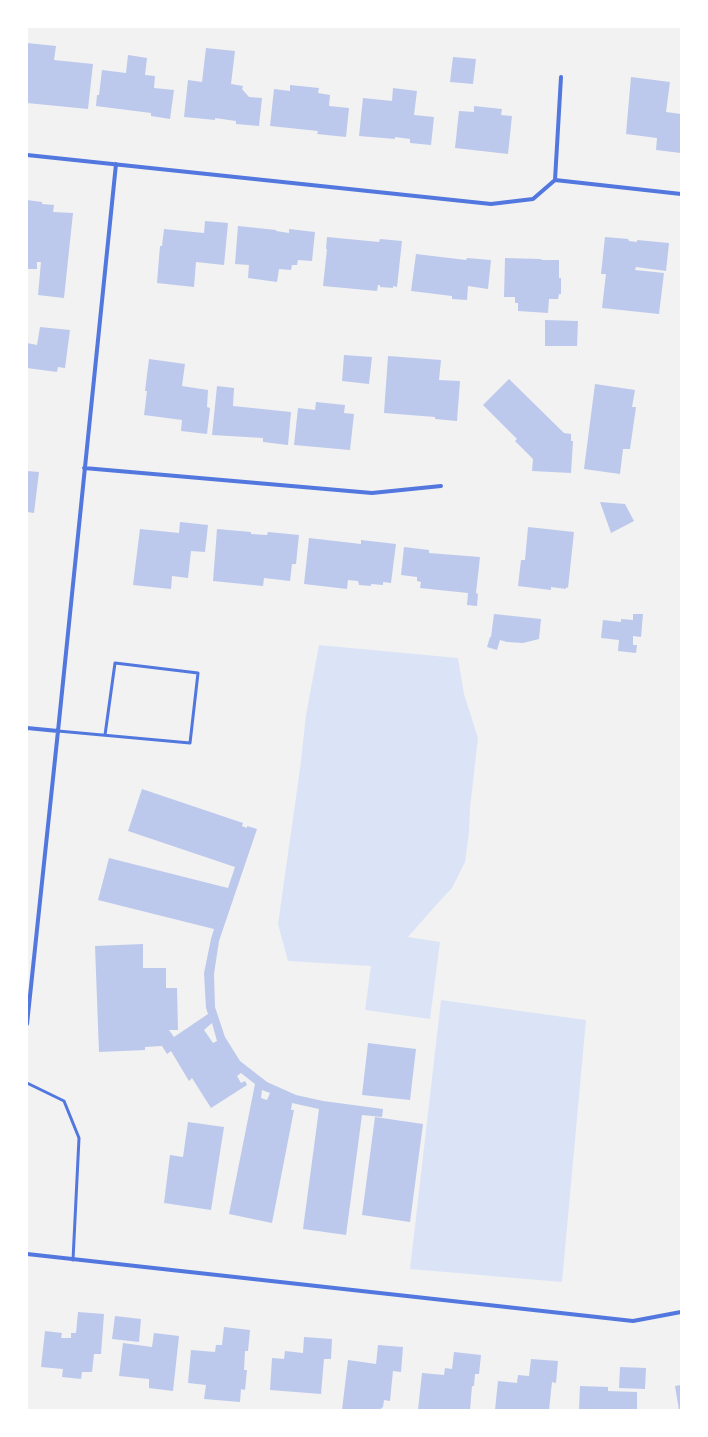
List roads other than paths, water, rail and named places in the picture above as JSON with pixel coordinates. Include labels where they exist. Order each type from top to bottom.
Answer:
[{"type":"street","points":[[27,155],[490,204],[533,199],[555,180],[561,77]]},
{"type":"street","points":[[27,1024],[29,991],[58,731],[116,164]]},
{"type":"street","points":[[555,180],[681,194]]},
{"type":"street","points":[[84,468],[372,493],[441,486]]},
{"type":"street","points":[[27,728],[58,731]]},
{"type":"street","points":[[27,1254],[633,1321],[681,1312]]},
{"type":"lane","points":[[58,731],[190,743],[198,673],[115,663],[105,735]]},
{"type":"lane","points":[[27,1083],[64,1101],[78,1138],[73,1260]]}]
